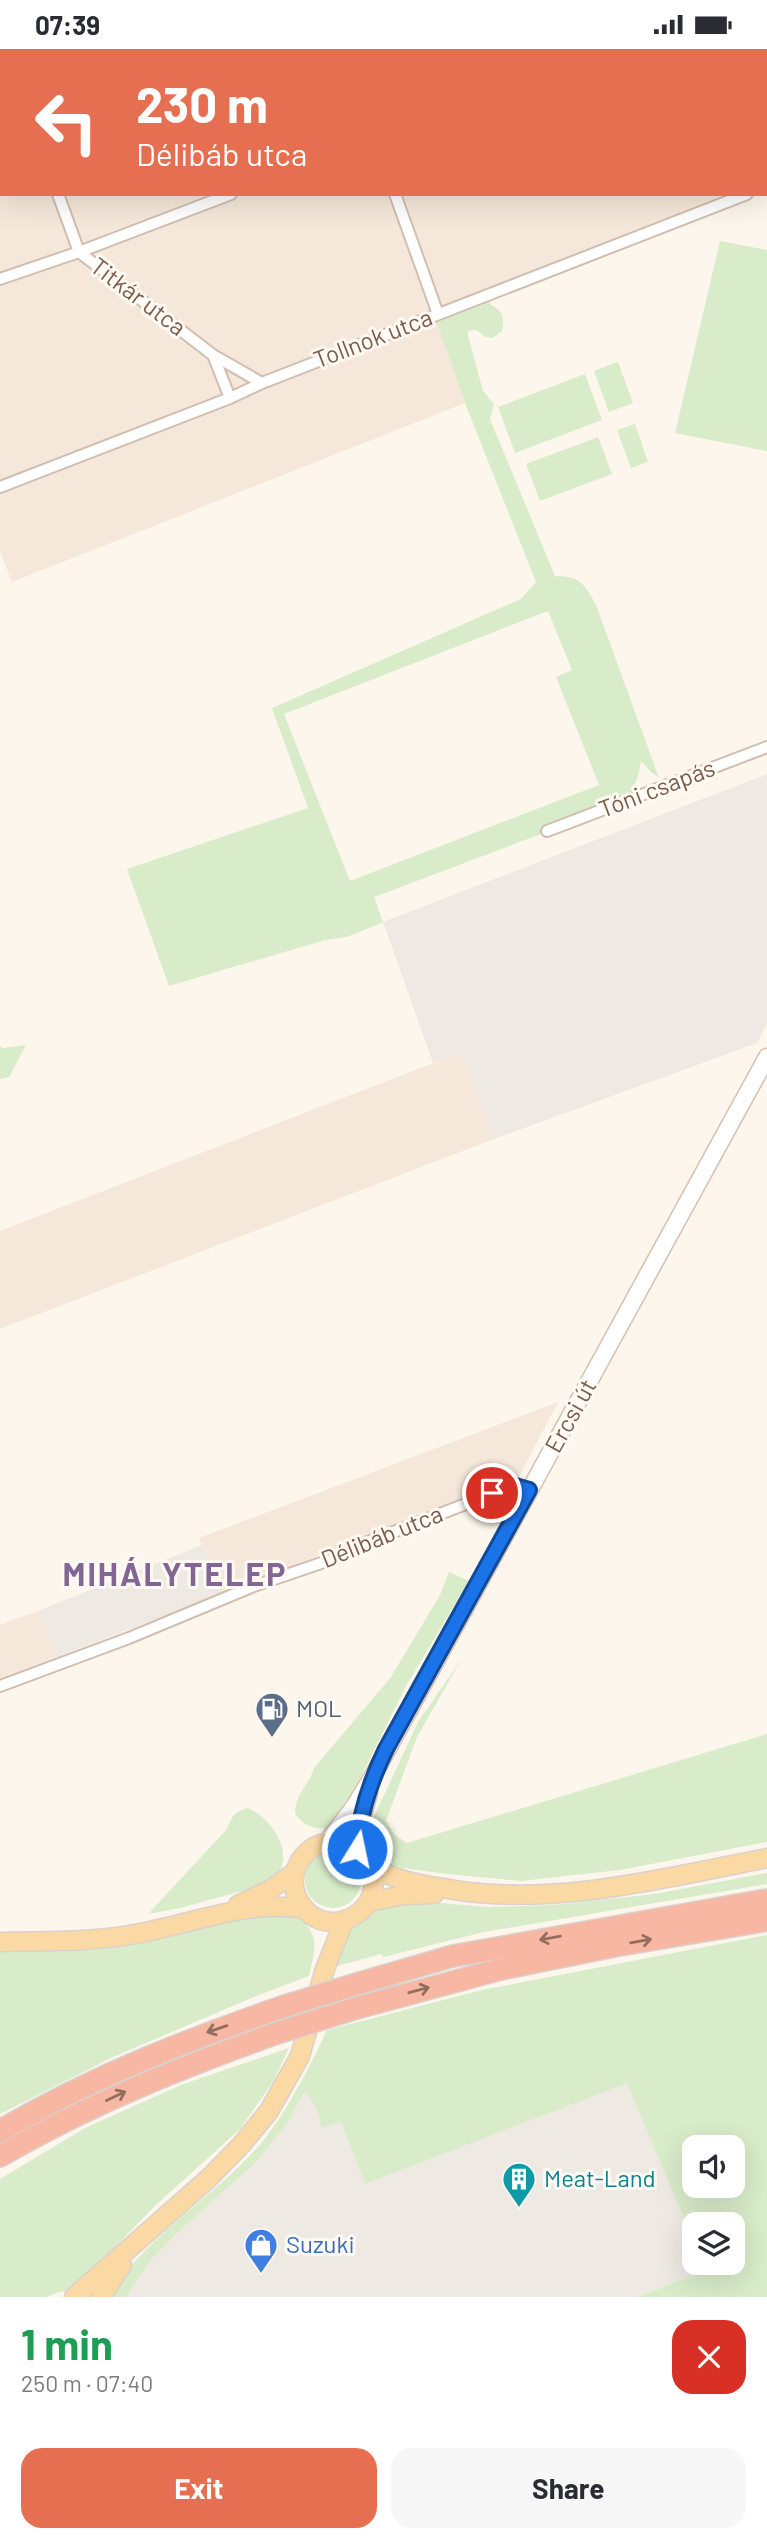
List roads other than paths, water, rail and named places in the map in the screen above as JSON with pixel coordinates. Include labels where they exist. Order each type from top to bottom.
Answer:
[{"type":"highway","points":[[0,2131],[34,2111],[140,2059],[282,2007],[360,1983],[453,1957],[767,1900]]},
{"type":"highway","points":[[0,2156],[54,2126],[151,2080],[274,2034],[354,2009],[501,1969],[767,1920]]},
{"type":"highway","points":[[0,2123],[34,2111]]},
{"type":"highway","points":[[0,2169],[42,2141],[54,2126]]},
{"type":"main road","name":"Ercsi út","points":[[327,1842],[374,1775],[767,1057]]},
{"type":"main road","name":"Ercsi út","points":[[363,1855],[358,1831],[374,1775]]},
{"type":"main road","points":[[218,1915],[271,1889],[295,1872],[306,1853],[327,1842],[340,1842],[363,1855],[388,1875],[411,1882],[464,1891],[509,1894],[598,1889],[767,1858]]},
{"type":"main road","points":[[0,1941],[106,1938],[166,1928],[218,1915],[280,1906],[310,1913],[330,1922],[344,1921],[361,1912],[369,1902],[374,1879],[363,1855]]},
{"type":"main road","points":[[295,1872],[295,1891],[323,1937],[325,1969]]},
{"type":"main road","points":[[369,1902],[404,1895],[464,1891]]},
{"type":"main road","points":[[74,2297],[227,2160],[269,2111],[300,2056],[325,1969],[344,1921]]},
{"type":"main road","points":[[101,2297],[143,2237]]},
{"type":"street","name":"Titkár utca","points":[[59,196],[79,252],[213,355],[262,383]]},
{"type":"street","points":[[0,279],[226,196]]},
{"type":"street","points":[[397,196],[438,314]]},
{"type":"street","name":"Tollnok utca","points":[[0,487],[742,196]]},
{"type":"street","points":[[213,355],[230,398]]},
{"type":"street","name":"Tóni csapás","points":[[547,831],[767,747]]},
{"type":"street","name":"Délibáb utca","points":[[0,1686],[129,1638],[254,1586],[333,1559],[360,1545],[507,1487],[529,1490]]},
{"type":"place","name":"MOL","points":[[272,1739]]},
{"type":"place","name":"Meat-Land","points":[[519,2209]]},
{"type":"place","name":"Suzuki","points":[[261,2275]]},
{"type":"district","name":"MIHÁLYTELEP","points":[[175,1575]]}]
